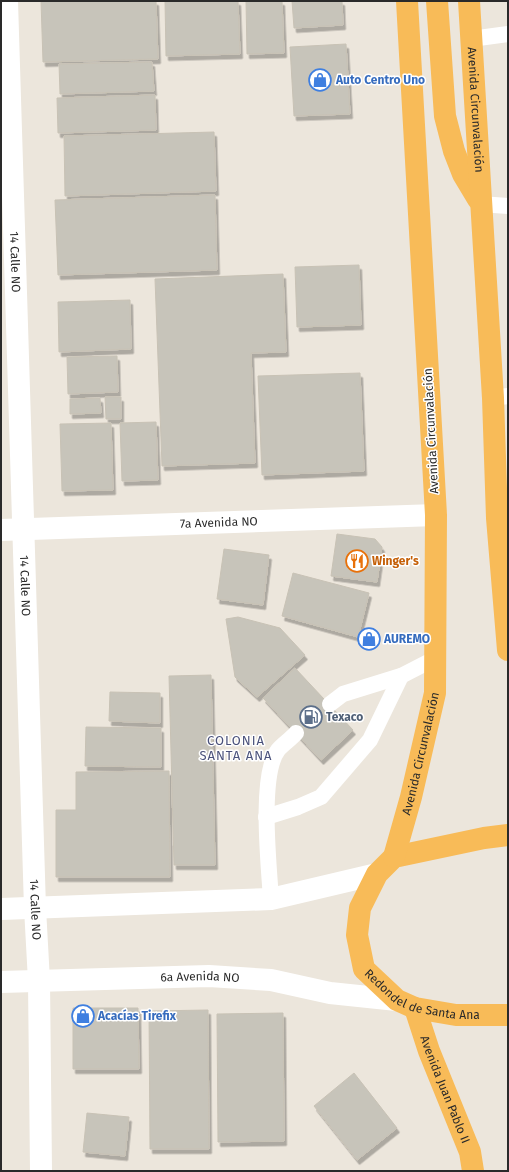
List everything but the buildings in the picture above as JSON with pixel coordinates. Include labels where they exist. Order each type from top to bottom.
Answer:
[{"type":"highway","name":"Avenida Circunvalación","points":[[394,857],[411,797],[435,693],[436,658],[436,515],[407,1]]},
{"type":"highway","points":[[437,1],[445,116],[449,136],[463,174],[480,204]]},
{"type":"highway","name":"Avenida Circunvalación","points":[[469,1],[480,204],[500,397],[502,517],[508,650]]},
{"type":"highway","points":[[394,857],[484,838],[508,835]]},
{"type":"highway","name":"Redondel de Santa Ana","points":[[394,857],[377,874],[360,908],[357,935],[364,969],[406,1004],[456,1015],[508,1015]]},
{"type":"highway","name":"Avenida Juan Pablo II","points":[[406,1004],[429,1051],[470,1152],[473,1171]]},
{"type":"street","name":"14 Calle NO","points":[[7,1],[7,163],[23,530],[35,908],[39,981],[41,1171]]},
{"type":"street","name":"7a Avenida NO","points":[[1,530],[436,515]]},
{"type":"street","points":[[1,909],[270,899],[377,874]]},
{"type":"street","name":"6a Avenida NO","points":[[1,982],[209,976],[271,980],[330,993],[406,1004]]},
{"type":"lane","points":[[471,39],[508,34]]},
{"type":"lane","points":[[480,204],[508,206]]},
{"type":"lane","points":[[330,704],[343,694],[401,676],[436,658]]},
{"type":"lane","points":[[266,817],[298,807],[321,797],[370,740],[401,676]]},
{"type":"lane","points":[[270,899],[266,817],[270,772],[278,751],[296,733]]},
{"type":"place","name":"Auto Centro Uno","points":[[320,80]]},
{"type":"place","name":"Winger's","points":[[357,561]]},
{"type":"place","name":"AUREMO","points":[[369,639]]},
{"type":"place","name":"Texaco","points":[[311,717]]},
{"type":"place","name":"Acacías Tirefix","points":[[83,1016]]},
{"type":"district","name":"COLONIA SANTA ANA","points":[[236,748]]}]
